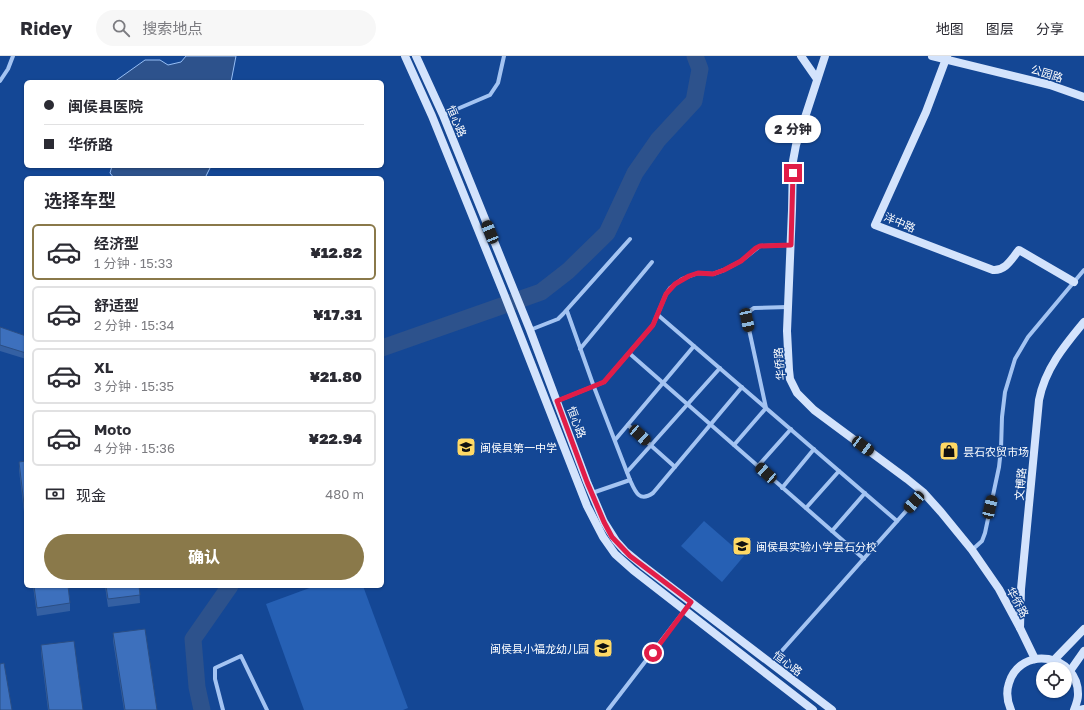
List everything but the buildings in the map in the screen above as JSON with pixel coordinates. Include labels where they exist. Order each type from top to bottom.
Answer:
[{"type":"main road","name":"恒心路","points":[[405,56],[432,116],[599,532],[611,549],[623,562],[813,710]]},
{"type":"main road","name":"恒心路","points":[[416,56],[443,115],[514,290],[592,493],[607,527],[625,551],[642,565],[832,710]]},
{"type":"main road","points":[[800,56],[817,79]]},
{"type":"main road","name":"华侨路","points":[[825,56],[794,152],[788,307],[790,378],[797,393],[814,410],[907,479],[941,512],[972,550],[999,589],[1020,628]]},
{"type":"main road","name":"公园路","points":[[932,56],[947,58],[1050,85],[1084,97]]},
{"type":"main road","name":"洋中路","points":[[947,58],[926,112],[875,225],[993,270],[1004,268],[1019,250],[1074,282]]},
{"type":"main road","name":"文博路","points":[[1035,659],[1020,628],[1021,588],[1040,393],[1045,378],[1054,361],[1067,342],[1084,322]]},
{"type":"main road","points":[[1054,660],[1084,629]]},
{"type":"main road","points":[[1072,668],[1084,651]]},
{"type":"main road","points":[[1011,710],[1007,689],[1010,679],[1016,670],[1025,663],[1035,659],[1045,658],[1058,662]]},
{"type":"main road","points":[[1072,674],[1081,697],[1074,710]]},
{"type":"main road","points":[[1003,710],[1008,700]]},
{"type":"main road","points":[[1080,710],[1084,709]]},
{"type":"street","points":[[0,81],[8,69],[13,56]]},
{"type":"street","points":[[443,115],[490,95],[498,83],[504,56]]},
{"type":"street","points":[[530,330],[558,319],[567,311],[630,239]]},
{"type":"street","points":[[557,401],[604,382],[653,325],[666,294],[682,279],[698,273],[713,274],[724,270],[741,261],[760,246],[791,245]]},
{"type":"street","points":[[580,349],[652,262]]},
{"type":"street","points":[[972,550],[980,544],[985,533],[999,467],[1003,405],[1011,370],[1020,348],[1028,337],[1084,270]]},
{"type":"street","points":[[766,408],[747,316],[748,312],[754,308],[788,307]]},
{"type":"street","points":[[567,311],[630,480],[638,495],[645,497],[653,492],[742,388]]},
{"type":"street","points":[[658,315],[897,521]]},
{"type":"street","points":[[615,440],[694,346]]},
{"type":"street","points":[[629,353],[864,559]]},
{"type":"street","points":[[627,472],[720,368]]},
{"type":"street","points":[[734,445],[766,408]]},
{"type":"street","points":[[628,425],[675,467]]},
{"type":"street","points":[[758,466],[791,429]]},
{"type":"street","points":[[782,488],[814,449]]},
{"type":"street","points":[[806,508],[839,471]]},
{"type":"street","points":[[592,493],[630,480]]},
{"type":"street","points":[[770,664],[922,492]]},
{"type":"street","points":[[832,531],[865,493]]},
{"type":"street","points":[[608,710],[691,602]]},
{"type":"street","points":[[223,710],[214,679],[215,668],[241,656],[267,710]]},
{"type":"shaded area","points":[[186,56],[236,56],[231,80],[117,80],[145,60],[160,60],[168,65],[181,62]]},
{"type":"shaded area","points":[[111,168],[210,168],[206,176],[112,176],[110,173]]},
{"type":"shaded area","points":[[704,521],[744,556],[722,582],[681,546]]},
{"type":"shaded area","points":[[310,588],[364,588],[408,708],[403,710],[304,710],[266,604]]},
{"type":"waterway","points":[[384,347],[541,292],[568,271],[607,233],[635,173],[658,140],[694,101],[700,69],[695,56]]},
{"type":"waterway","points":[[202,710],[197,687],[193,639],[229,588]]},
{"type":"place","name":"闽侯县第一中学","points":[[466,447]]},
{"type":"place","name":"昙石农贸市场","points":[[949,451]]},
{"type":"place","name":"闽侯县实验小学昙石分校","points":[[742,546]]},
{"type":"place","name":"闽侯县小福龙幼儿园","points":[[603,648]]},
{"type":"route","points":[[653,653],[691,602],[630,556],[612,537],[587,482],[557,401],[602,384],[653,325],[666,294],[670,288],[682,279],[698,273],[713,274],[724,270],[741,261],[760,246],[791,245],[793,173]]}]
